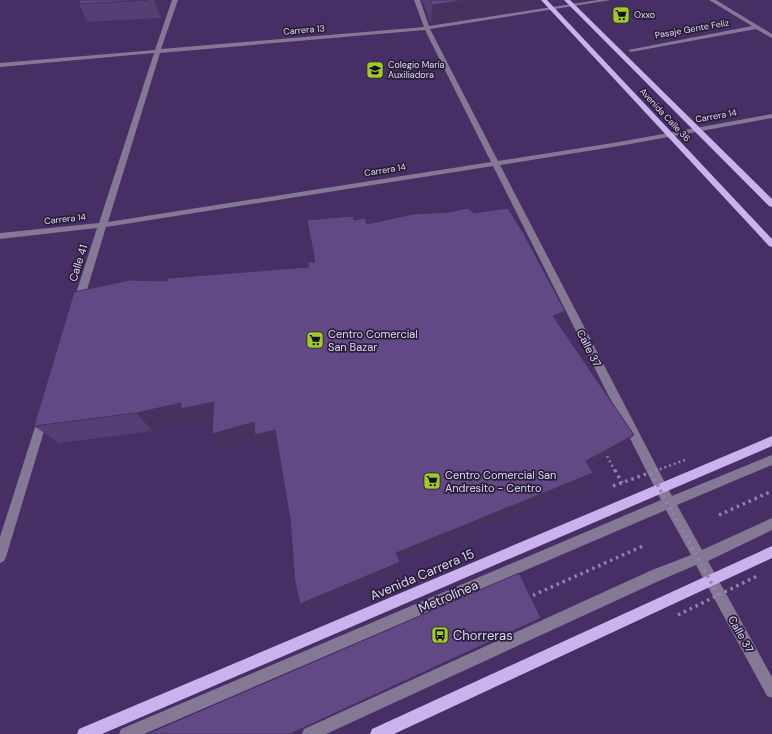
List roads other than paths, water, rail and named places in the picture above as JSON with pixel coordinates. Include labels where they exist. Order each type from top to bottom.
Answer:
[{"type":"main road","name":"Avenida Calle 36","points":[[544,0],[772,244]]},
{"type":"main road","name":"Avenida Calle 36","points":[[567,0],[772,204]]},
{"type":"main road","name":"Avenida Carrera 15","points":[[84,734],[772,442]]},
{"type":"main road","points":[[377,734],[772,552]]},
{"type":"street","name":"Calle 41","points":[[75,315],[157,52],[175,0]]},
{"type":"street","name":"Calle 37","points":[[417,0],[427,28],[661,489],[772,691]]},
{"type":"street","name":"Carrera 13","points":[[0,65],[427,28],[608,0]]},
{"type":"street","points":[[712,0],[772,36]]},
{"type":"street","name":"Pasaje Gente Feliz","points":[[631,50],[757,27]]},
{"type":"street","name":"Carrera 14","points":[[0,236],[103,225],[495,163],[772,116]]},
{"type":"street","points":[[0,557],[47,406]]},
{"type":"street","name":"Metrolínea","points":[[126,734],[593,534],[772,460]]},
{"type":"street","points":[[309,734],[657,575],[700,558],[772,524]]},
{"type":"place","name":"Oxxo","points":[[621,15]]},
{"type":"place","name":"Colegio María Auxiliadora","points":[[375,70]]},
{"type":"place","name":"Centro Comercial San Bazar","points":[[315,340]]},
{"type":"place","name":"Centro Comercial San Andresito - Centro","points":[[432,481]]},
{"type":"place","name":"Chorreras","points":[[440,635]]}]
